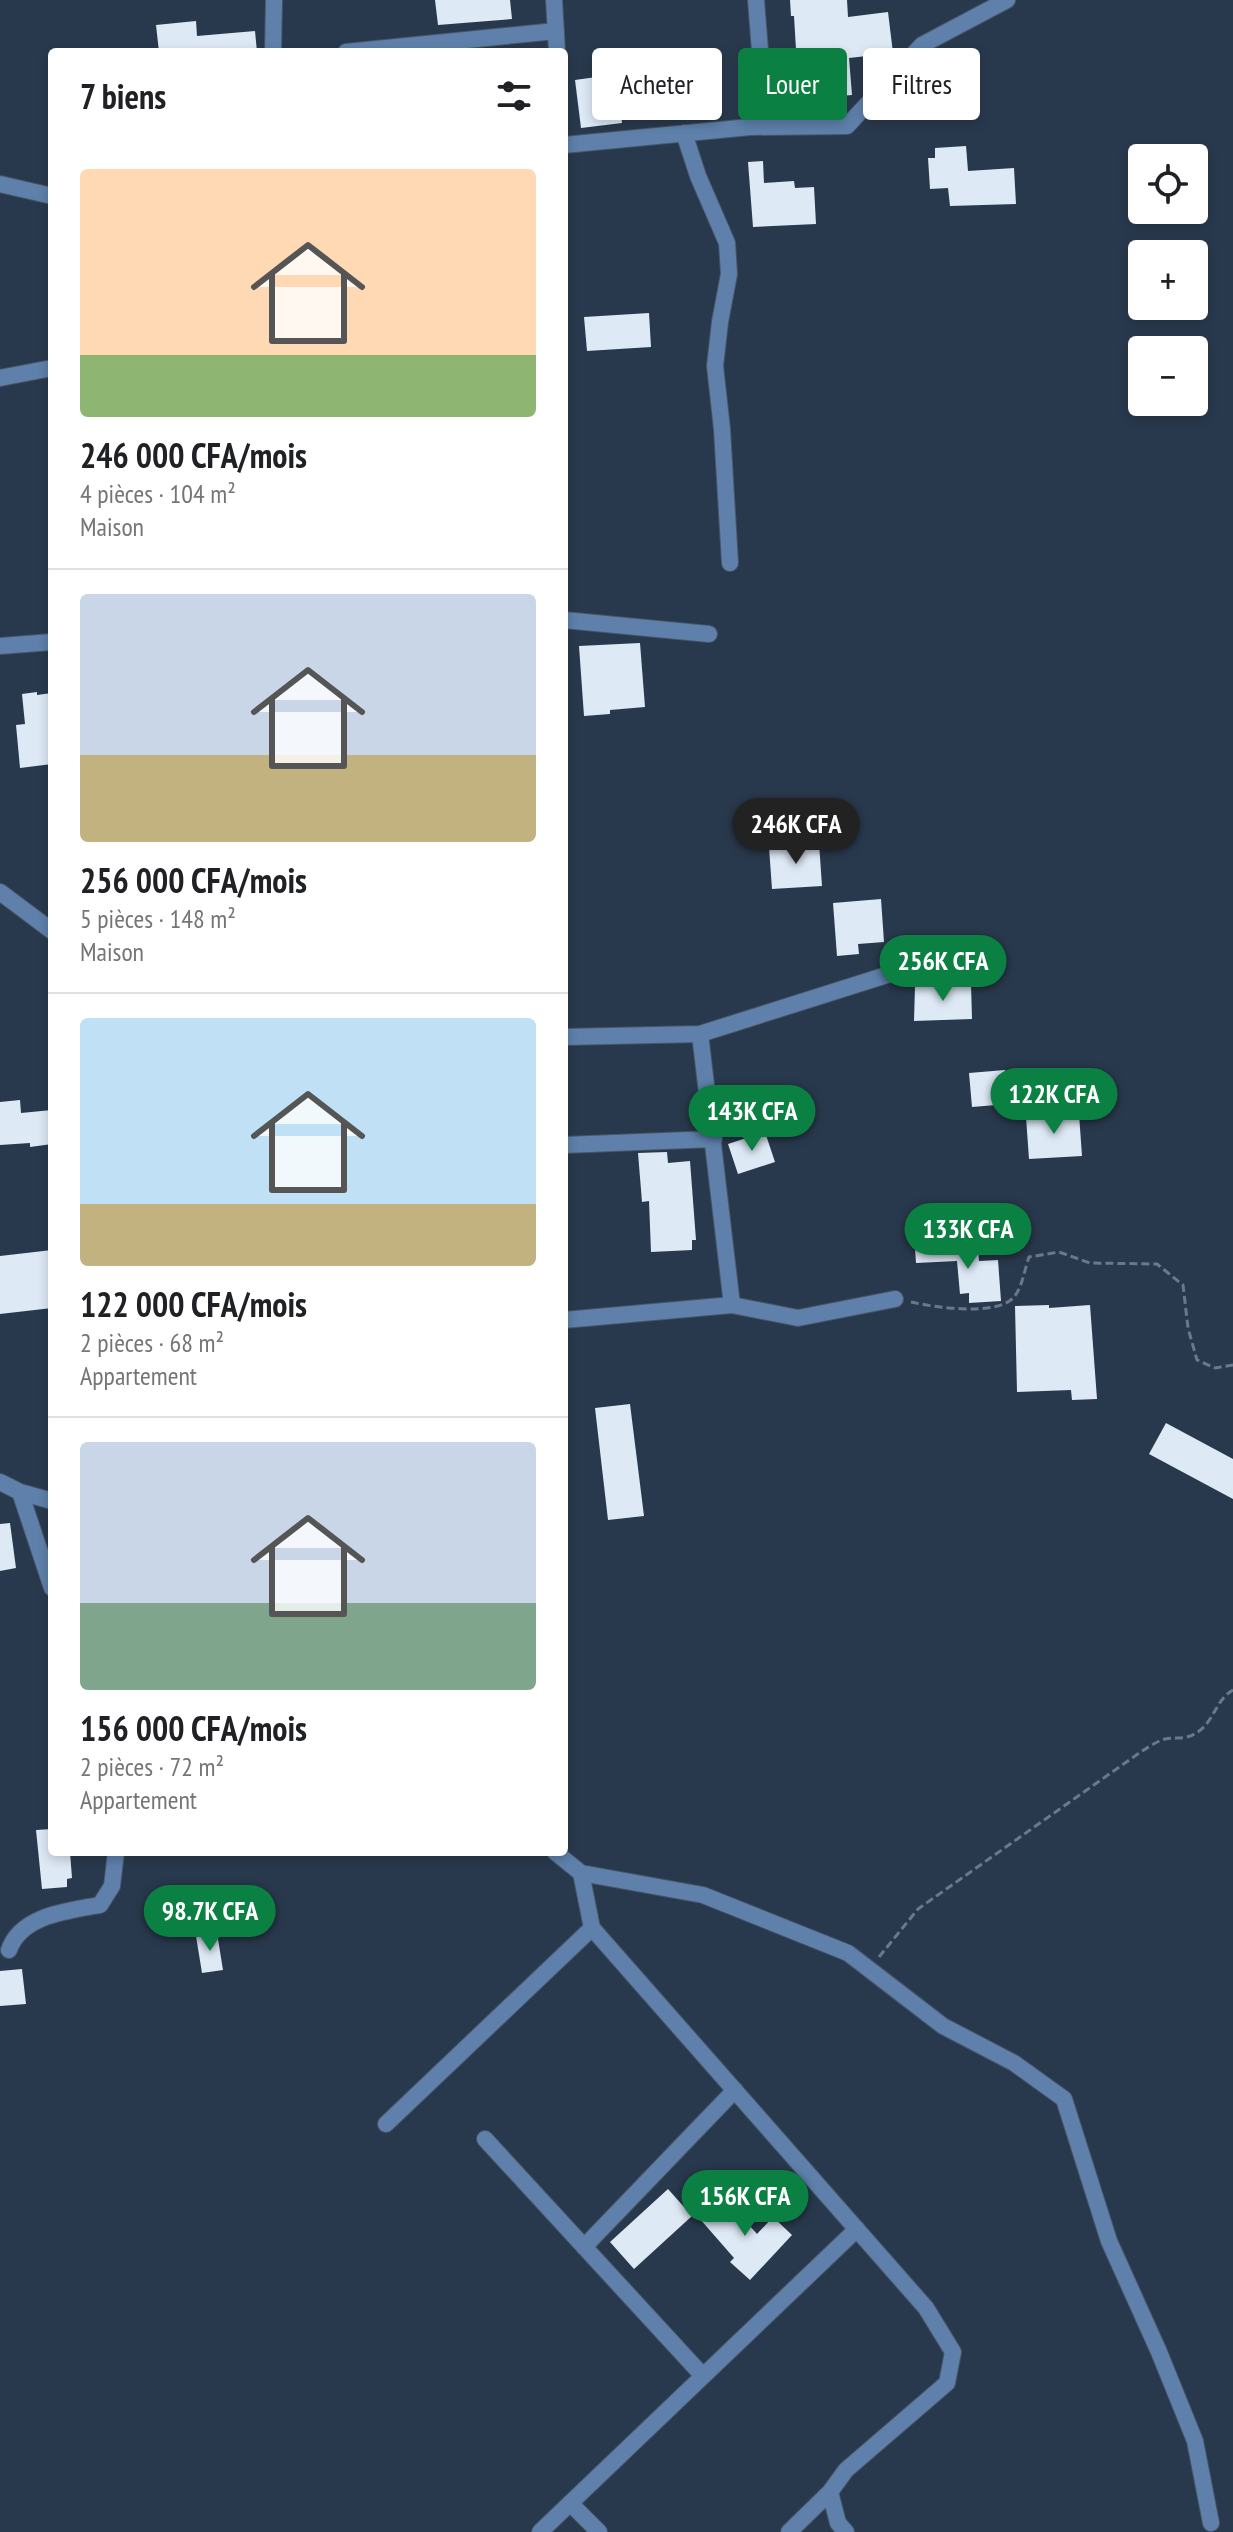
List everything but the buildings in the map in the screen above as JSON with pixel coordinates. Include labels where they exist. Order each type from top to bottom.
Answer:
[{"type":"street","points":[[273,48],[274,0]]},
{"type":"street","points":[[554,0],[557,48]]},
{"type":"street","points":[[756,0],[766,127]]},
{"type":"street","points":[[568,145],[766,127],[847,126],[922,45],[1007,0]]},
{"type":"street","points":[[386,48],[556,31]]},
{"type":"street","points":[[684,133],[698,176],[727,243],[729,274],[715,366],[730,563]]},
{"type":"street","points":[[0,184],[48,195]]},
{"type":"street","points":[[0,378],[48,369]]},
{"type":"street","points":[[568,620],[709,634]]},
{"type":"street","points":[[0,646],[48,642]]},
{"type":"street","points":[[0,892],[48,928]]},
{"type":"street","points":[[568,1037],[700,1034],[912,967]]},
{"type":"street","points":[[700,1034],[732,1305]]},
{"type":"street","points":[[568,1145],[714,1139]]},
{"type":"street","points":[[568,1320],[732,1305],[798,1318],[895,1299]]},
{"type":"street","points":[[0,1482],[48,1500]]},
{"type":"street","points":[[20,1492],[48,1576]]},
{"type":"street","points":[[9,1950],[13,1940],[46,1915],[100,1905],[112,1886],[116,1856]]},
{"type":"street","points":[[560,1856],[581,1873],[703,1895],[848,1953],[943,2026],[1014,2063],[1064,2099],[1109,2241],[1195,2441],[1211,2523]]},
{"type":"street","points":[[581,1873],[592,1928],[926,2308],[953,2352],[947,2383],[846,2470],[830,2492],[789,2532]]},
{"type":"street","points":[[386,2124],[592,1928]]},
{"type":"street","points":[[584,2247],[735,2090]]},
{"type":"street","points":[[485,2139],[703,2376]]},
{"type":"street","points":[[540,2532],[857,2229]]},
{"type":"street","points":[[830,2492],[838,2523],[846,2532]]},
{"type":"street","points":[[570,2503],[599,2532]]},
{"type":"path","points":[[895,1299],[943,1308],[1000,1306],[1014,1297],[1029,1257],[1059,1252],[1090,1263],[1157,1264],[1183,1285],[1188,1328],[1197,1360],[1215,1368],[1233,1365]]},
{"type":"path","points":[[869,1969],[918,1909],[1142,1751],[1163,1739],[1186,1738],[1199,1732],[1212,1717],[1222,1696],[1233,1690]]}]
